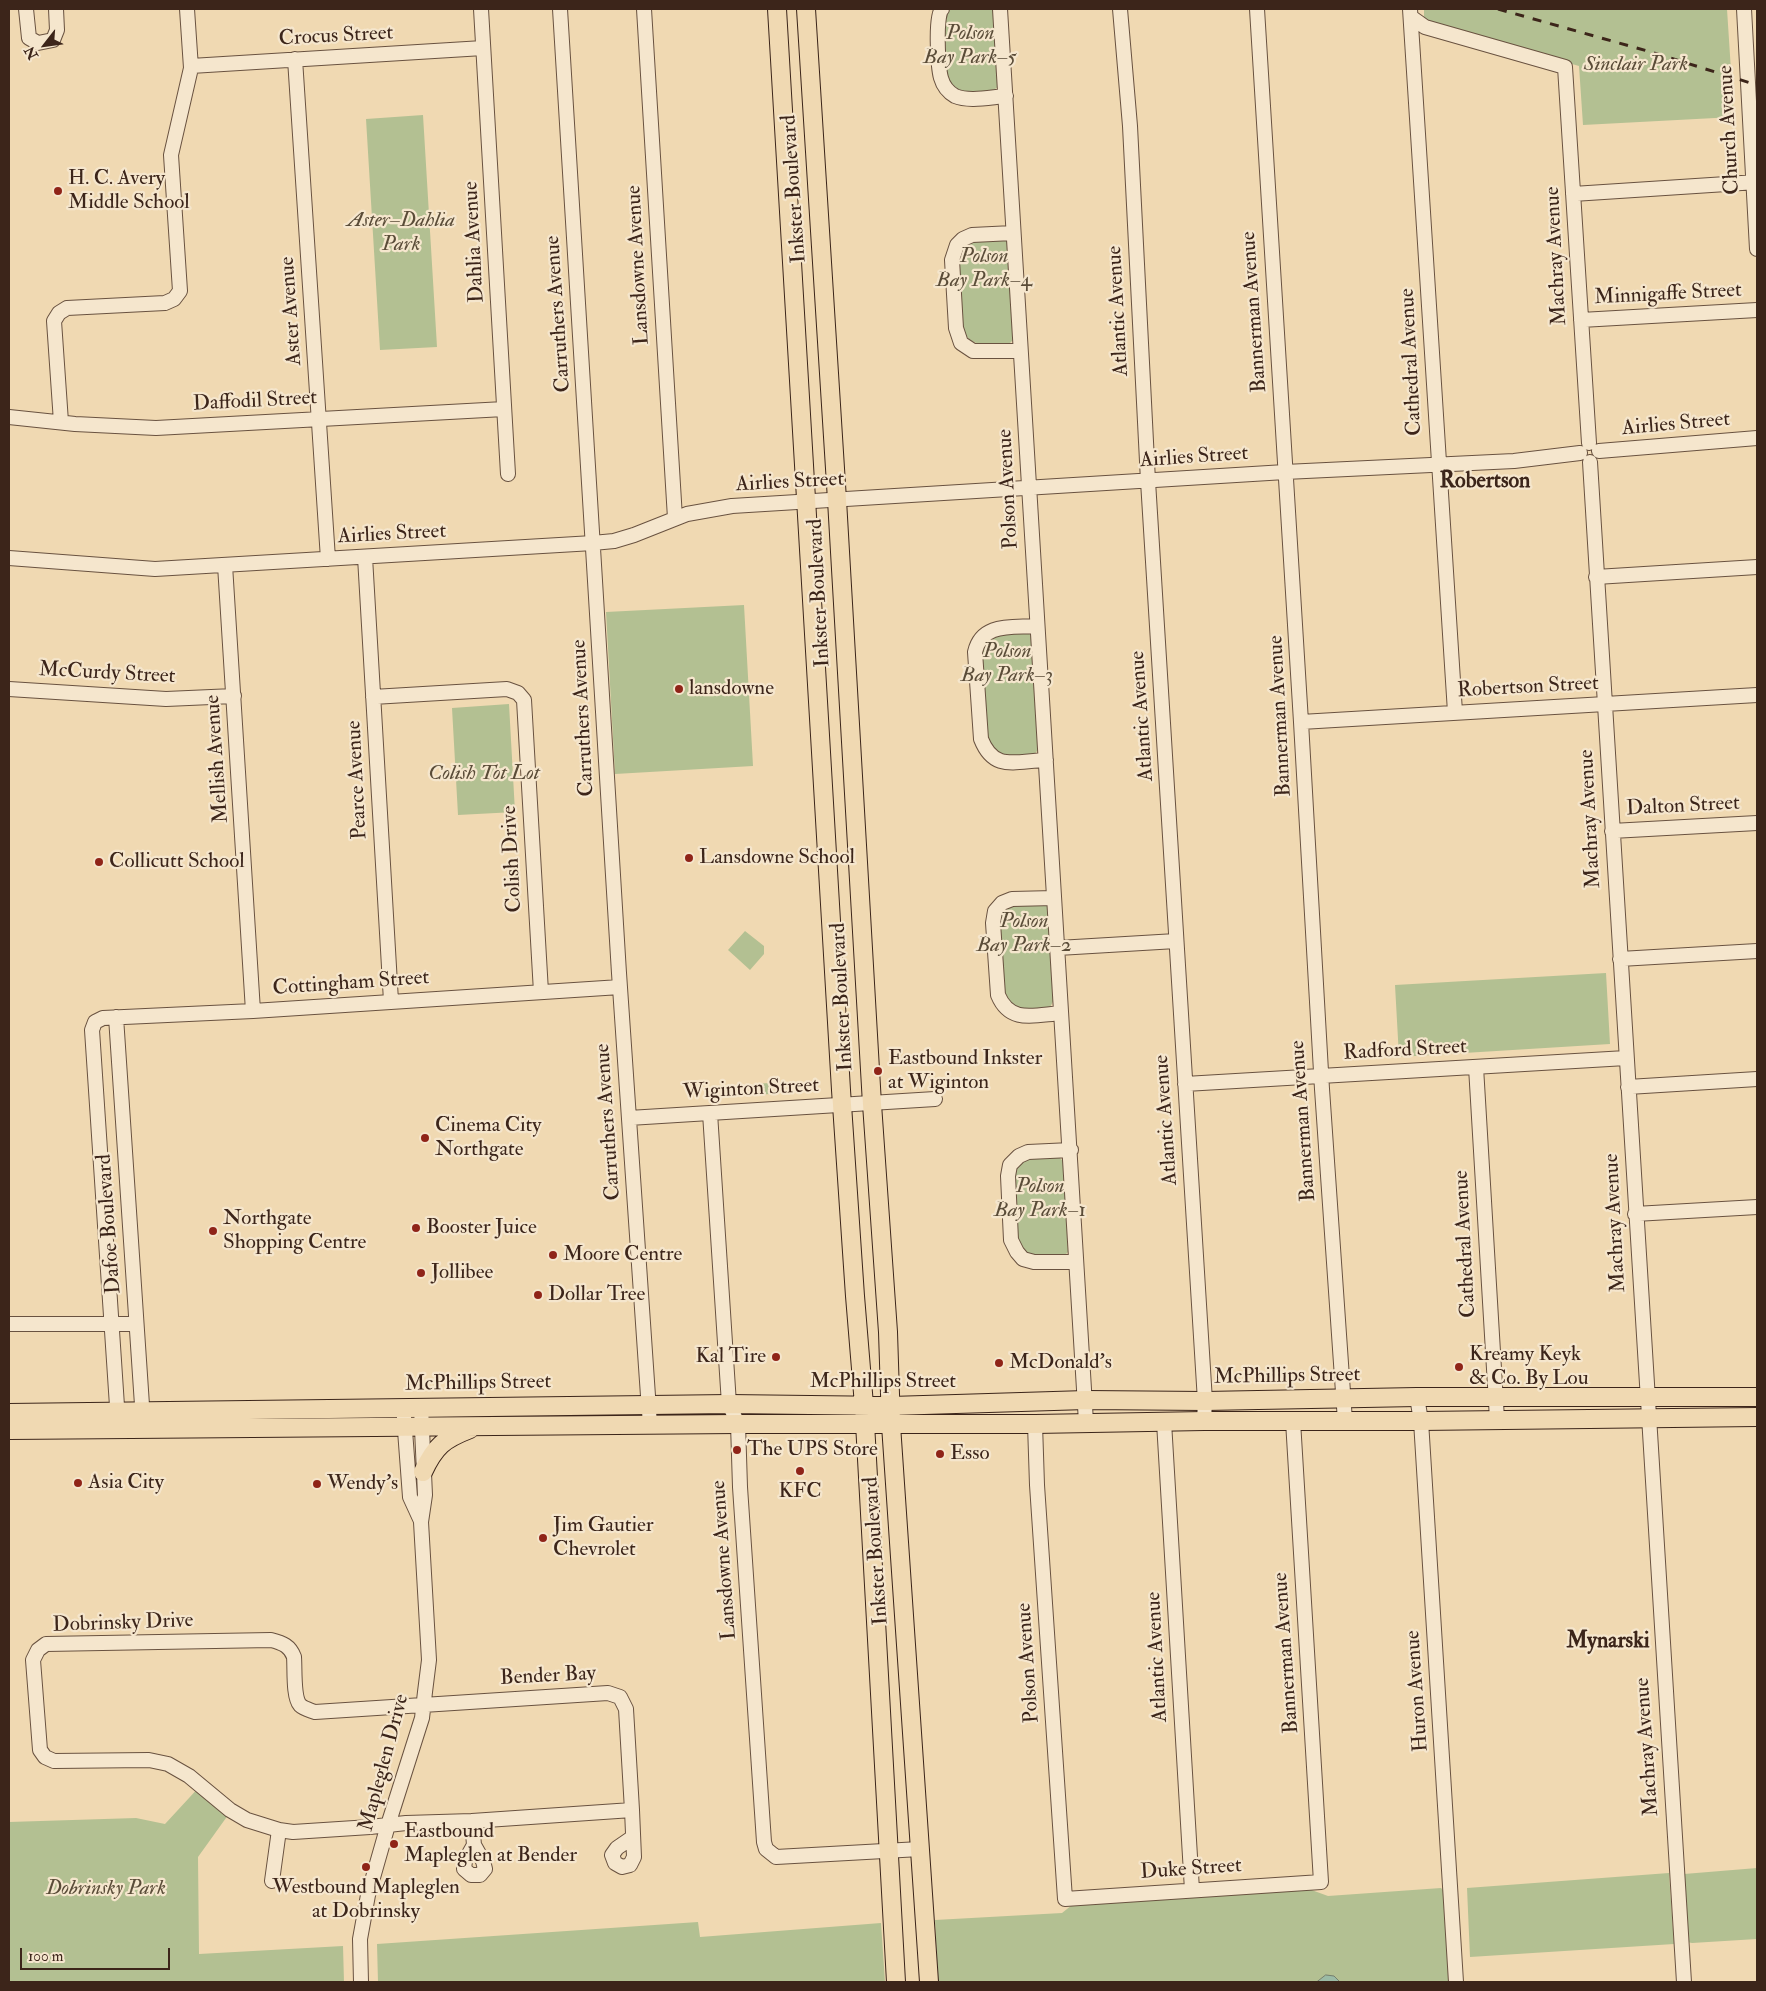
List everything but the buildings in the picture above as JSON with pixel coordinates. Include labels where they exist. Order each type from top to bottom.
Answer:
[{"type":"main road","name":"Inkster Boulevard","points":[[777,9],[842,1105],[864,1405],[896,1982]]},
{"type":"main road","name":"Inkster Boulevard","points":[[806,9],[837,500],[891,1425],[929,1982]]},
{"type":"main road","name":"McPhillips Street","points":[[143,1420],[421,1407],[729,1404],[891,1406],[1086,1400],[1205,1401],[1417,1397],[1757,1397]]},
{"type":"main road","name":"McPhillips Street","points":[[9,1413],[118,1420],[413,1426],[891,1425],[1204,1420],[1294,1422],[1757,1417]]},
{"type":"main road","name":"McPhillips Street","points":[[9,1430],[118,1420]]},
{"type":"main road","points":[[423,1472],[439,1445],[452,1436],[478,1426]]},
{"type":"street","points":[[26,9],[29,38],[38,43],[48,42],[56,36],[56,9]]},
{"type":"street","points":[[61,422],[54,321],[59,313],[67,308],[165,303],[174,299],[180,291],[171,155],[191,66],[187,9]]},
{"type":"street","name":"Dahlia Avenue","points":[[481,9],[508,474]]},
{"type":"street","name":"Carruthers Avenue","points":[[560,9],[620,987],[650,1425]]},
{"type":"street","name":"Lansdowne Avenue","points":[[644,9],[675,518]]},
{"type":"street","points":[[942,9],[937,22],[941,78],[945,88],[953,95],[962,98],[1006,96]]},
{"type":"street","name":"Polson Avenue","points":[[1000,9],[1071,1150],[1086,1422]]},
{"type":"street","name":"Atlantic Avenue","points":[[1120,9],[1130,126],[1148,481],[1205,1401],[1204,1420]]},
{"type":"street","name":"Bannerman Avenue","points":[[1257,9],[1321,1076],[1345,1421]]},
{"type":"street","name":"Church Avenue","points":[[1744,9],[1752,55],[1757,249]]},
{"type":"street","name":"Machray Avenue","points":[[1411,13],[1425,28],[1565,67],[1684,1982]]},
{"type":"street","name":"Cathedral Avenue","points":[[1411,13],[1455,712]]},
{"type":"street","name":"Crocus Street","points":[[191,66],[483,48]]},
{"type":"street","name":"Aster Avenue","points":[[295,59],[328,559]]},
{"type":"street","points":[[1573,194],[1755,182]]},
{"type":"street","points":[[1013,233],[972,235],[963,239],[957,245],[952,260],[955,318],[958,338],[969,350],[979,352],[1020,350]]},
{"type":"street","name":"Minnigaffe Street","points":[[1581,320],[1757,310]]},
{"type":"street","name":"Daffodil Street","points":[[9,417],[156,428],[504,409]]},
{"type":"street","name":"Airlies Street","points":[[9,558],[155,570],[593,543],[614,541],[675,518],[708,509],[732,506],[807,503],[1285,472],[1514,461],[1589,452],[1757,438]]},
{"type":"street","name":"Pearce Avenue","points":[[365,557],[391,1001]]},
{"type":"street","name":"Mellish Avenue","points":[[224,565],[254,1011]]},
{"type":"street","points":[[1596,577],[1757,567]]},
{"type":"street","points":[[1037,626],[992,629],[985,633],[978,642],[976,652],[981,739],[986,752],[993,759],[1001,762],[1046,760]]},
{"type":"street","name":"McCurdy Street","points":[[9,689],[166,699],[234,696]]},
{"type":"street","name":"Colish Drive","points":[[373,697],[507,689],[518,693],[524,700],[541,992]]},
{"type":"street","name":"Robertson Street","points":[[1301,722],[1757,695]]},
{"type":"street","name":"Dalton Street","points":[[1612,831],[1757,823]]},
{"type":"street","points":[[1054,898],[1012,899],[1002,903],[995,911],[993,923],[998,995],[1002,1006],[1018,1016],[1061,1013]]},
{"type":"street","points":[[1058,948],[1176,941]]},
{"type":"street","points":[[1620,959],[1757,951]]},
{"type":"street","name":"Cottingham Street","points":[[92,1030],[95,1022],[103,1018],[254,1011],[620,987]]},
{"type":"street","name":"Dafoe Boulevard","points":[[116,1017],[143,1420]]},
{"type":"street","name":"Dafoe Boulevard","points":[[92,1030],[118,1420]]},
{"type":"street","name":"Radford Street","points":[[1186,1084],[1626,1058]]},
{"type":"street","name":"Cathedral Avenue","points":[[1476,1067],[1497,1419]]},
{"type":"street","points":[[1628,1087],[1757,1079]]},
{"type":"street","name":"Wiginton Street","points":[[629,1118],[936,1100]]},
{"type":"street","name":"Lansdowne Avenue","points":[[710,1113],[729,1404],[738,1424],[740,1487],[764,1842],[766,1849],[776,1857],[920,1849]]},
{"type":"street","points":[[1071,1150],[1028,1152],[1019,1156],[1010,1165],[1008,1176],[1011,1240],[1016,1252],[1024,1259],[1034,1262],[1076,1262]]},
{"type":"street","points":[[1635,1214],[1757,1207]]},
{"type":"street","points":[[9,1324],[136,1324]]},
{"type":"street","name":"Huron Avenue","points":[[1417,1397],[1421,1421],[1456,1982]]},
{"type":"street","name":"Mapleglen Drive","points":[[421,1407],[413,1426],[410,1497],[421,1522]]},
{"type":"street","name":"Mapleglen Drive","points":[[361,1982],[360,1939],[368,1895],[422,1718],[429,1660],[421,1522],[425,1496],[423,1472],[413,1426],[403,1408]]},
{"type":"street","name":"Atlantic Avenue","points":[[1164,1422],[1192,1890]]},
{"type":"street","name":"Bannerman Avenue","points":[[1294,1422],[1321,1882]]},
{"type":"street","name":"Polson Avenue","points":[[1035,1424],[1037,1485],[1065,1898]]},
{"type":"street","name":"Dobrinsky Drive","points":[[388,1825],[302,1831],[279,1830],[247,1820],[230,1810],[189,1776],[168,1764],[149,1760],[54,1761],[45,1757],[39,1746],[34,1655],[42,1647],[52,1643],[271,1640],[280,1642],[292,1652],[294,1657],[296,1698],[300,1705],[306,1709],[315,1712],[423,1705]]},
{"type":"street","name":"Bender Bay","points":[[423,1705],[608,1693],[620,1698],[626,1709],[633,1837]]},
{"type":"street","points":[[388,1825],[632,1810]]},
{"type":"street","points":[[472,1820],[474,1845]]},
{"type":"street","points":[[272,1881],[279,1830]]},
{"type":"street","name":"Duke Street","points":[[1065,1898],[1321,1882]]},
{"type":"green space","name":"Polson Bay Park–5","points":[[950,9],[995,9],[998,87],[995,89],[975,92],[964,91],[956,88],[947,77],[944,29],[946,16]]},
{"type":"green space","name":"Sinclair Park","points":[[1424,9],[1727,9],[1734,117],[1583,125],[1579,66],[1424,21]]},
{"type":"green space","name":"Aster–Dahlia Park","points":[[423,115],[437,347],[380,350],[366,119]]},
{"type":"green space","name":"Polson Bay Park–4","points":[[1003,237],[1008,241],[1013,340],[1009,344],[978,344],[963,332],[957,262],[960,249],[972,240]]},
{"type":"green space","name":"lansdowne","points":[[744,605],[753,766],[615,774],[606,612]]},
{"type":"green space","name":"Polson Bay Park–3","points":[[1027,631],[1032,637],[1038,747],[1033,756],[1005,758],[986,744],[981,656],[987,641],[992,636],[1003,632]]},
{"type":"green space","name":"Colish Tot Lot","points":[[509,704],[515,812],[458,815],[452,708]]},
{"type":"green space","name":"Polson Bay Park–2","points":[[1043,902],[1049,908],[1054,1000],[1049,1009],[1021,1011],[1002,997],[1000,914],[1011,905]]},
{"type":"green space","points":[[745,931],[764,946],[764,954],[750,970],[728,950]]},
{"type":"green space","points":[[1606,973],[1610,1044],[1399,1057],[1395,985]]},
{"type":"green space","points":[[770,1083],[771,1094],[754,1095],[753,1084]]},
{"type":"green space","name":"Polson Bay Park–1","points":[[1058,1156],[1064,1162],[1068,1252],[1064,1256],[1029,1256],[1017,1245],[1012,1181],[1015,1168],[1026,1159]]},
{"type":"green space","name":"Dobrinsky Park","points":[[201,1785],[231,1811],[198,1857],[199,1954],[343,1946],[344,1982],[9,1982],[9,1822],[136,1818],[165,1824]]},
{"type":"green space","points":[[1757,1868],[1757,1939],[1687,1942],[1684,1874]]},
{"type":"green space","points":[[1669,1873],[1674,1944],[1470,1957],[1467,1888]]},
{"type":"green space","points":[[1306,1888],[1328,1896],[1441,1888],[1444,1891],[1450,1982],[938,1982],[935,1920],[1062,1913],[1072,1905]]},
{"type":"green space","points":[[698,1922],[700,1937],[881,1923],[885,1982],[378,1982],[377,1944]]},
{"type":"shaded area","points":[[1326,1975],[1334,1976],[1340,1982],[1317,1982]]},
{"type":"railway","points":[[1498,9],[1651,52],[1757,85]]},
{"type":"place","name":"H. C. Avery Middle School","points":[[58,191]]},
{"type":"place","name":"lansdowne","points":[[679,689]]},
{"type":"place","name":"Lansdowne School","points":[[689,858]]},
{"type":"place","name":"Collicutt School","points":[[99,862]]},
{"type":"place","name":"Eastbound Inkster at Wiginton","points":[[878,1071]]},
{"type":"place","name":"Cinema City Northgate","points":[[425,1138]]},
{"type":"place","name":"Booster Juice","points":[[416,1228]]},
{"type":"place","name":"Northgate Shopping Centre","points":[[213,1231]]},
{"type":"place","name":"Moore Centre","points":[[553,1255]]},
{"type":"place","name":"Jollibee","points":[[421,1273]]},
{"type":"place","name":"Dollar Tree","points":[[538,1295]]},
{"type":"place","name":"Kal Tire","points":[[776,1357]]},
{"type":"place","name":"McDonald's","points":[[999,1363]]},
{"type":"place","name":"Kreamy Keyk & Co. By Lou","points":[[1459,1367]]},
{"type":"place","name":"The UPS Store","points":[[737,1450]]},
{"type":"place","name":"Esso","points":[[940,1454]]},
{"type":"place","name":"KFC","points":[[800,1471]]},
{"type":"place","name":"Asia City","points":[[78,1483]]},
{"type":"place","name":"Wendy's","points":[[317,1484]]},
{"type":"place","name":"Jim Gautier Chevrolet","points":[[543,1538]]},
{"type":"place","name":"Eastbound Mapleglen at Bender","points":[[394,1844]]},
{"type":"place","name":"Westbound Mapleglen at Dobrinsky","points":[[366,1867]]},
{"type":"district","name":"Robertson","points":[[1485,482]]},
{"type":"district","name":"Mynarski","points":[[1608,1642]]}]
